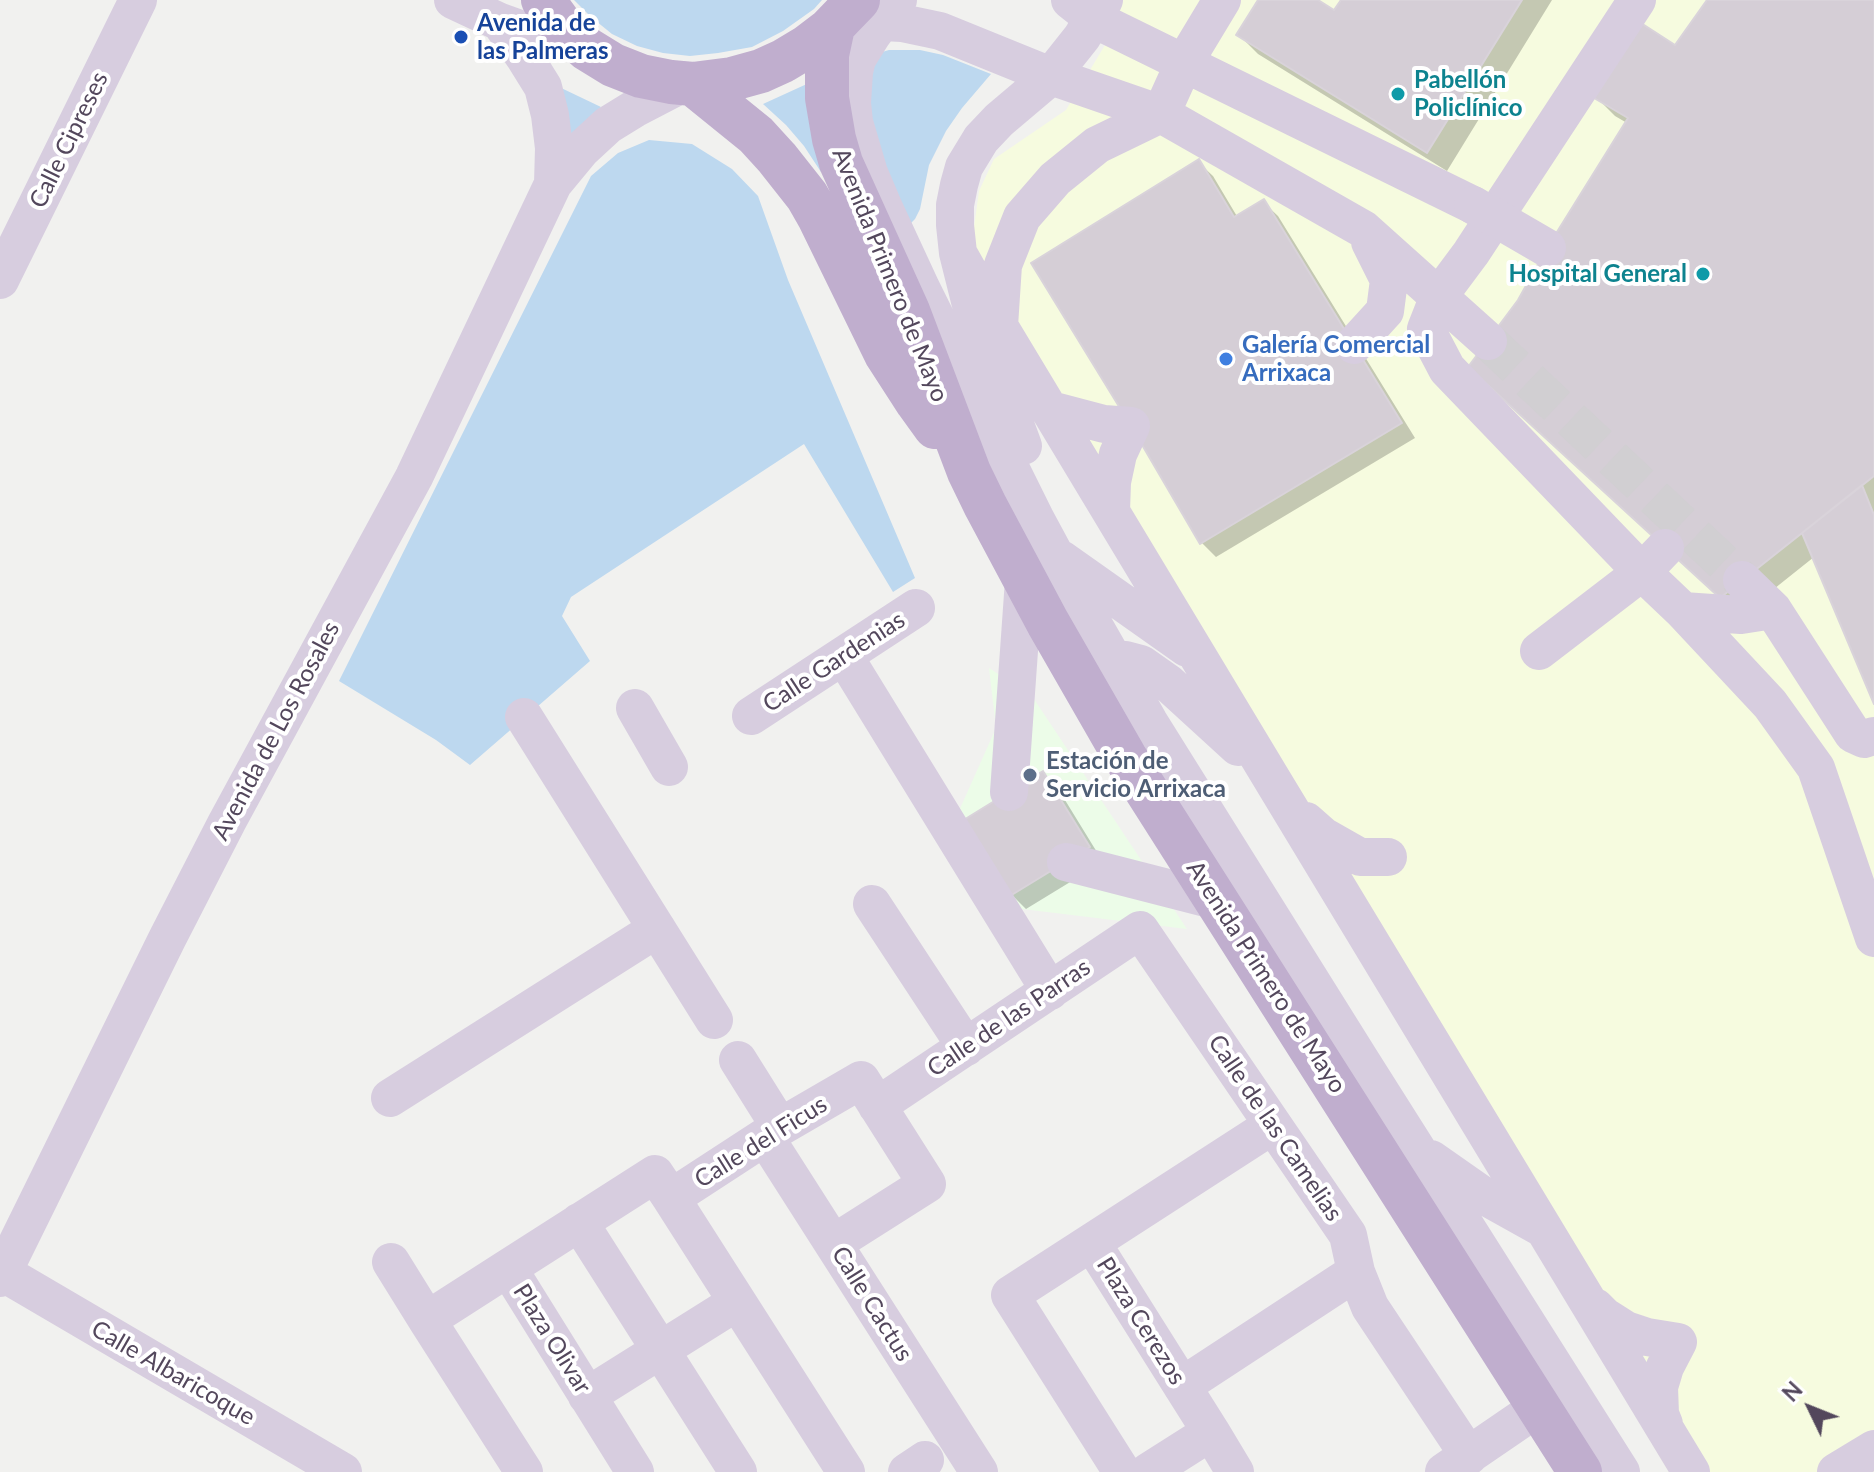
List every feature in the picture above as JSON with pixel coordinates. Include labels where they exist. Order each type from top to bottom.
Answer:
[{"type":"main road","points":[[553,14],[587,49],[613,65],[641,76],[689,84],[732,79],[761,71],[856,20]]},
{"type":"main road","name":"Avenida Primero de Mayo","points":[[856,20],[827,98],[831,129],[841,163],[908,311],[977,489]]},
{"type":"main road","name":"Avenida Primero de Mayo","points":[[689,84],[756,135],[807,196],[893,366],[977,489],[1038,548],[1048,623],[1125,757],[1580,1472]]},
{"type":"street","name":"Calle Cipreses","points":[[0,280],[138,0]]},
{"type":"street","points":[[453,0],[511,11],[553,14]]},
{"type":"street","points":[[999,326],[1003,265],[1022,217],[1055,179],[1097,145],[1161,114],[1184,63],[1222,0]]},
{"type":"street","points":[[1637,0],[1471,253],[1439,296],[1426,329],[1447,369],[1654,560],[1683,611],[1770,704],[1816,768],[1874,938]]},
{"type":"street","points":[[1009,792],[1038,548],[1029,464],[970,301],[958,253],[955,205],[964,167],[981,139],[1065,60],[1089,6],[1184,63],[1473,205],[1547,248]]},
{"type":"street","points":[[511,11],[613,65]]},
{"type":"street","name":"Avenida de Los Rosales","points":[[511,11],[525,58],[543,87],[550,115],[554,148],[553,184]]},
{"type":"street","points":[[1488,341],[1363,229],[1161,114],[1051,76],[940,31],[917,25],[856,20],[863,48],[854,72],[852,103],[858,137],[883,206],[1038,548],[1114,661],[1149,722],[1621,1472]]},
{"type":"street","name":"Avenida de Los Rosales","points":[[1,1274],[227,822],[414,477],[553,184],[582,149],[608,125],[634,109],[689,84]]},
{"type":"street","points":[[1354,345],[1385,311],[1389,280],[1363,229]]},
{"type":"street","points":[[958,253],[999,326],[1691,1472]]},
{"type":"street","points":[[1051,410],[1104,424],[1131,426],[1118,454],[1112,482],[1111,511]]},
{"type":"street","points":[[1038,548],[1199,657]]},
{"type":"street","points":[[1539,651],[1654,560]]},
{"type":"street","points":[[1742,580],[1773,610],[1853,734],[1864,739],[1874,736]]},
{"type":"street","name":"Calle Gardenias","points":[[751,716],[916,608]]},
{"type":"street","points":[[1683,611],[1741,615],[1773,610]]},
{"type":"street","points":[[844,656],[1050,991]]},
{"type":"street","points":[[1090,697],[1089,687],[1099,670],[1114,661],[1141,664],[1155,672],[1323,836],[1360,857],[1388,857],[1371,882],[1366,907],[1370,939]]},
{"type":"street","points":[[635,708],[669,767]]},
{"type":"street","points":[[524,717],[714,1020]]},
{"type":"street","points":[[1066,862],[1218,901]]},
{"type":"street","points":[[872,904],[966,1047]]},
{"type":"street","points":[[390,1098],[657,929]]},
{"type":"street","name":"Calle de las Parras","points":[[869,1093],[966,1047],[1140,930]]},
{"type":"street","name":"Calle de las Camelias","points":[[1140,930],[1348,1235],[1356,1272],[1370,1307],[1456,1464]]},
{"type":"street","name":"Calle Cactus","points":[[738,1060],[773,1132],[834,1243],[979,1472]]},
{"type":"street","points":[[1335,1086],[1469,1186],[1544,1229]]},
{"type":"street","points":[[834,1243],[927,1184],[869,1093]]},
{"type":"street","name":"Calle del Ficus","points":[[508,1268],[655,1174],[671,1198],[773,1132],[869,1093]]},
{"type":"street","points":[[1092,1243],[1273,1125]]},
{"type":"street","points":[[671,1198],[846,1472]]},
{"type":"street","points":[[579,1222],[738,1472]]},
{"type":"street","name":"Plaza Cerezos","points":[[1122,1472],[1010,1295],[1092,1243],[1235,1472]]},
{"type":"street","points":[[391,1262],[524,1472]]},
{"type":"street","name":"Plaza Olivar","points":[[427,1320],[508,1268],[587,1396],[621,1467]]},
{"type":"street","points":[[1182,1386],[1356,1272]]},
{"type":"street","name":"Calle Albaricoque","points":[[1,1274],[343,1472]]},
{"type":"street","points":[[1583,1294],[1604,1316],[1626,1330],[1678,1342],[1659,1387],[1660,1414],[1670,1437]]},
{"type":"street","points":[[587,1396],[737,1302]]},
{"type":"street","points":[[1456,1464],[1539,1407]]},
{"type":"street","points":[[1148,1472],[1211,1432]]},
{"type":"street","points":[[1836,1472],[1874,1449]]},
{"type":"shaded area","points":[[574,0],[822,0],[783,31],[752,47],[690,56],[637,46],[612,34]]},
{"type":"shaded area","points":[[1106,0],[1874,0],[1874,1472],[1669,1472],[964,299],[979,191],[994,159],[1066,110],[1120,20]]},
{"type":"shaded area","points":[[920,50],[943,55],[991,74],[946,131],[929,165],[920,209],[909,225],[875,155],[868,78],[882,52]]},
{"type":"shaded area","points":[[809,83],[821,172],[804,146],[763,104]]},
{"type":"shaded area","points":[[557,86],[601,107],[566,139]]},
{"type":"shaded area","points":[[649,140],[692,144],[732,169],[758,196],[788,280],[915,578],[893,592],[804,444],[571,597],[562,616],[590,661],[470,765],[436,740],[339,681],[591,176],[618,153]]},
{"type":"shaded area","name":"Estación de Servicio Arrixaca","points":[[989,668],[1032,696],[1187,929],[1014,908],[954,822],[996,728]]},
{"type":"building","name":"Pabellón Policlínico","points":[[1258,0],[1318,0],[1334,10],[1341,0],[1522,0],[1427,153],[1236,35]]},
{"type":"building","name":"Hospital General","points":[[1707,0],[1874,0],[1874,476],[1720,598],[1468,367],[1518,300],[1628,118],[1594,98],[1641,23],[1675,45]]},
{"type":"building","name":"Galería Comercial Arrixaca","points":[[1199,159],[1234,217],[1264,199],[1402,423],[1200,544],[1031,263]]},
{"type":"building","points":[[1862,485],[1874,515],[1874,704],[1802,533]]},
{"type":"building","points":[[1043,771],[1090,847],[1010,896],[962,821]]},
{"type":"tunnel","points":[[1488,341],[1742,580]]},
{"type":"place","name":"Avenida de las Palmeras","points":[[461,37]]},
{"type":"place","name":"Pabellón Policlínico","points":[[1398,94]]},
{"type":"place","name":"Hospital General","points":[[1703,274]]},
{"type":"place","name":"Galería Comercial Arrixaca","points":[[1226,359]]},
{"type":"place","name":"Estación de Servicio Arrixaca","points":[[1030,775]]}]
